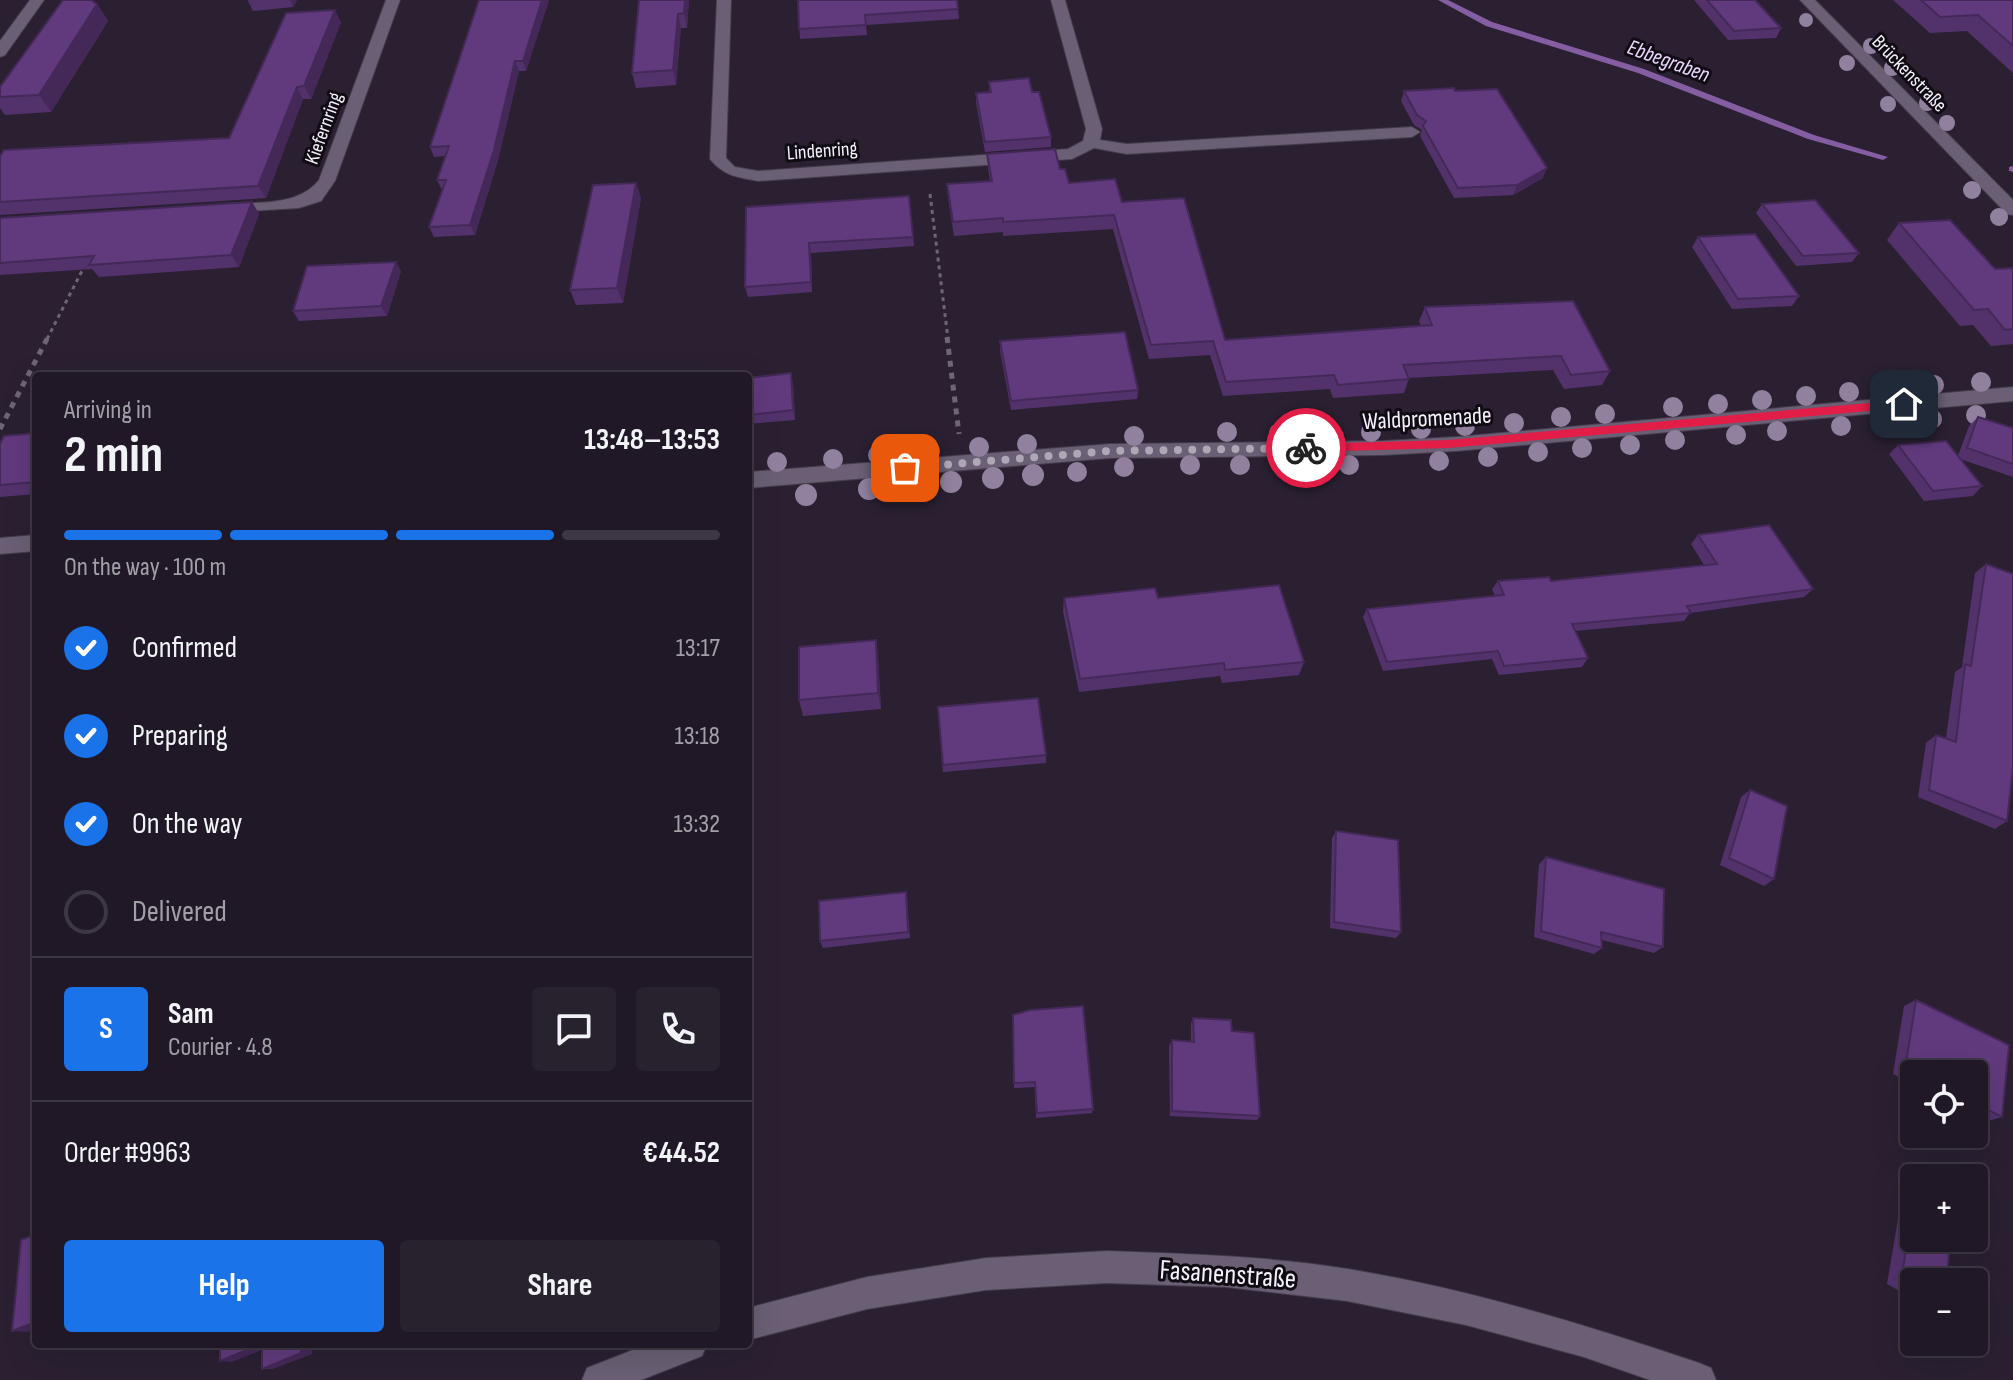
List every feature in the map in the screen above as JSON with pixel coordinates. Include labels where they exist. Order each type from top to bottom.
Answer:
[{"type":"street","points":[[0,52],[37,0]]},
{"type":"street","name":"Kiefernring","points":[[208,210],[293,204],[315,197],[327,181],[393,0]]},
{"type":"street","name":"Lindenring","points":[[724,0],[718,159],[730,171],[758,176],[1072,154],[1091,143],[1127,149],[1412,132]]},
{"type":"street","points":[[1058,0],[1094,129],[1091,143]]},
{"type":"street","name":"Brückenstraße","points":[[1807,0],[2013,210]]},
{"type":"street","name":"Waldpromenade","points":[[752,480],[1164,449],[1383,448],[1448,444],[2013,394]]},
{"type":"street","points":[[0,546],[32,543]]},
{"type":"street","name":"Fasanenstraße","points":[[752,1323],[799,1308],[923,1281],[1033,1271],[1147,1266],[1234,1271],[1345,1283],[1447,1301],[1550,1330],[1699,1380]]},
{"type":"street","points":[[599,1380],[680,1348]]},
{"type":"path","points":[[927,165],[963,463]]},
{"type":"path","points":[[0,429],[88,259]]},
{"type":"building","points":[[63,0],[91,0],[97,4],[39,95],[0,97],[0,87]]},
{"type":"building","points":[[479,0],[542,0],[523,61],[515,61],[494,150],[470,225],[429,227],[446,180],[437,180],[449,146],[430,147]]},
{"type":"building","points":[[639,0],[685,0],[684,13],[678,14],[673,70],[632,73]]},
{"type":"building","points":[[798,0],[957,0],[958,9],[865,15],[866,25],[799,29]]},
{"type":"building","points":[[1707,0],[1755,0],[1781,28],[1734,31]]},
{"type":"building","points":[[1921,0],[2013,0],[2013,46],[1978,15],[1940,17]]},
{"type":"building","points":[[335,10],[304,86],[297,87],[258,186],[0,202],[0,156],[4,150],[229,138],[286,13]]},
{"type":"building","points":[[1029,78],[1032,92],[1039,92],[1051,137],[985,142],[976,93],[991,92],[989,82]]},
{"type":"building","points":[[1454,88],[1455,91],[1497,89],[1547,168],[1517,185],[1458,188],[1423,126],[1426,121],[1417,115],[1404,91]]},
{"type":"building","points":[[1055,149],[1060,169],[1065,169],[1069,183],[1115,179],[1122,202],[1184,198],[1225,340],[1432,325],[1425,307],[1573,301],[1610,371],[1571,375],[1561,356],[1403,365],[1409,379],[1338,385],[1334,375],[1226,382],[1213,341],[1151,345],[1114,215],[953,222],[947,184],[992,181],[987,154]]},
{"type":"building","points":[[636,183],[617,288],[570,290],[593,185]]},
{"type":"building","points":[[909,196],[913,237],[809,243],[811,282],[745,287],[746,207]]},
{"type":"building","points":[[1815,200],[1859,253],[1803,256],[1762,204]]},
{"type":"building","points":[[252,202],[231,255],[89,265],[94,256],[0,263],[0,218]]},
{"type":"building","points":[[1950,220],[1995,269],[2013,268],[2013,329],[2005,330],[1988,309],[1974,310],[1899,223]]},
{"type":"building","points":[[1755,234],[1799,296],[1738,299],[1698,237]]},
{"type":"building","points":[[396,262],[381,306],[293,311],[307,266]]},
{"type":"building","points":[[1125,332],[1138,390],[1011,401],[1000,341]]},
{"type":"building","points":[[791,373],[793,410],[752,415],[752,378]]},
{"type":"building","points":[[1978,417],[2013,428],[2013,464],[1967,448]]},
{"type":"building","points":[[32,433],[32,482],[0,485],[0,444],[4,436]]},
{"type":"building","points":[[1946,441],[1982,486],[1933,491],[1898,445]]},
{"type":"building","points":[[1769,525],[1813,589],[1687,606],[1691,613],[1572,624],[1588,658],[1504,666],[1498,651],[1387,662],[1367,609],[1504,595],[1498,581],[1549,577],[1551,581],[1717,564],[1698,535]]},
{"type":"building","points":[[1986,564],[2013,574],[2013,767],[2007,821],[1929,790],[1936,735],[1956,742],[1965,664],[1971,666]]},
{"type":"building","points":[[1279,585],[1304,662],[1225,670],[1224,663],[1080,679],[1064,598],[1155,588],[1158,598]]},
{"type":"building","points":[[876,640],[878,693],[799,700],[799,647]]},
{"type":"building","points":[[1038,698],[1046,755],[943,765],[938,707]]},
{"type":"building","points":[[1750,790],[1787,806],[1774,879],[1729,858]]},
{"type":"building","points":[[1336,831],[1398,840],[1401,932],[1334,922]]},
{"type":"building","points":[[1546,857],[1664,889],[1663,947],[1601,932],[1602,948],[1541,931]]},
{"type":"building","points":[[906,892],[908,932],[820,941],[819,901]]},
{"type":"building","points":[[1916,1000],[2009,1045],[2002,1117],[1988,1110],[1988,1060],[1906,1060]]},
{"type":"building","points":[[1083,1006],[1093,1109],[1037,1113],[1035,1082],[1014,1083],[1013,1015],[1030,1010]]},
{"type":"building","points":[[1193,1018],[1231,1020],[1232,1031],[1254,1033],[1260,1116],[1172,1111],[1172,1040],[1194,1042]]},
{"type":"building","points":[[32,1236],[32,1324],[12,1331],[21,1240]]},
{"type":"building","points":[[1906,1252],[1949,1252],[1948,1268],[1903,1268]]},
{"type":"building","points":[[220,1348],[252,1348],[220,1361]]},
{"type":"building","points":[[262,1348],[301,1348],[301,1353],[262,1369]]},
{"type":"waterway","name":"Ebbegraben","points":[[1442,0],[1489,24],[1641,71],[1811,137],[1883,157]]},
{"type":"way so far","points":[[905,468],[1110,451],[1306,448]]},
{"type":"route","points":[[1306,448],[1448,444],[1904,404]]}]
